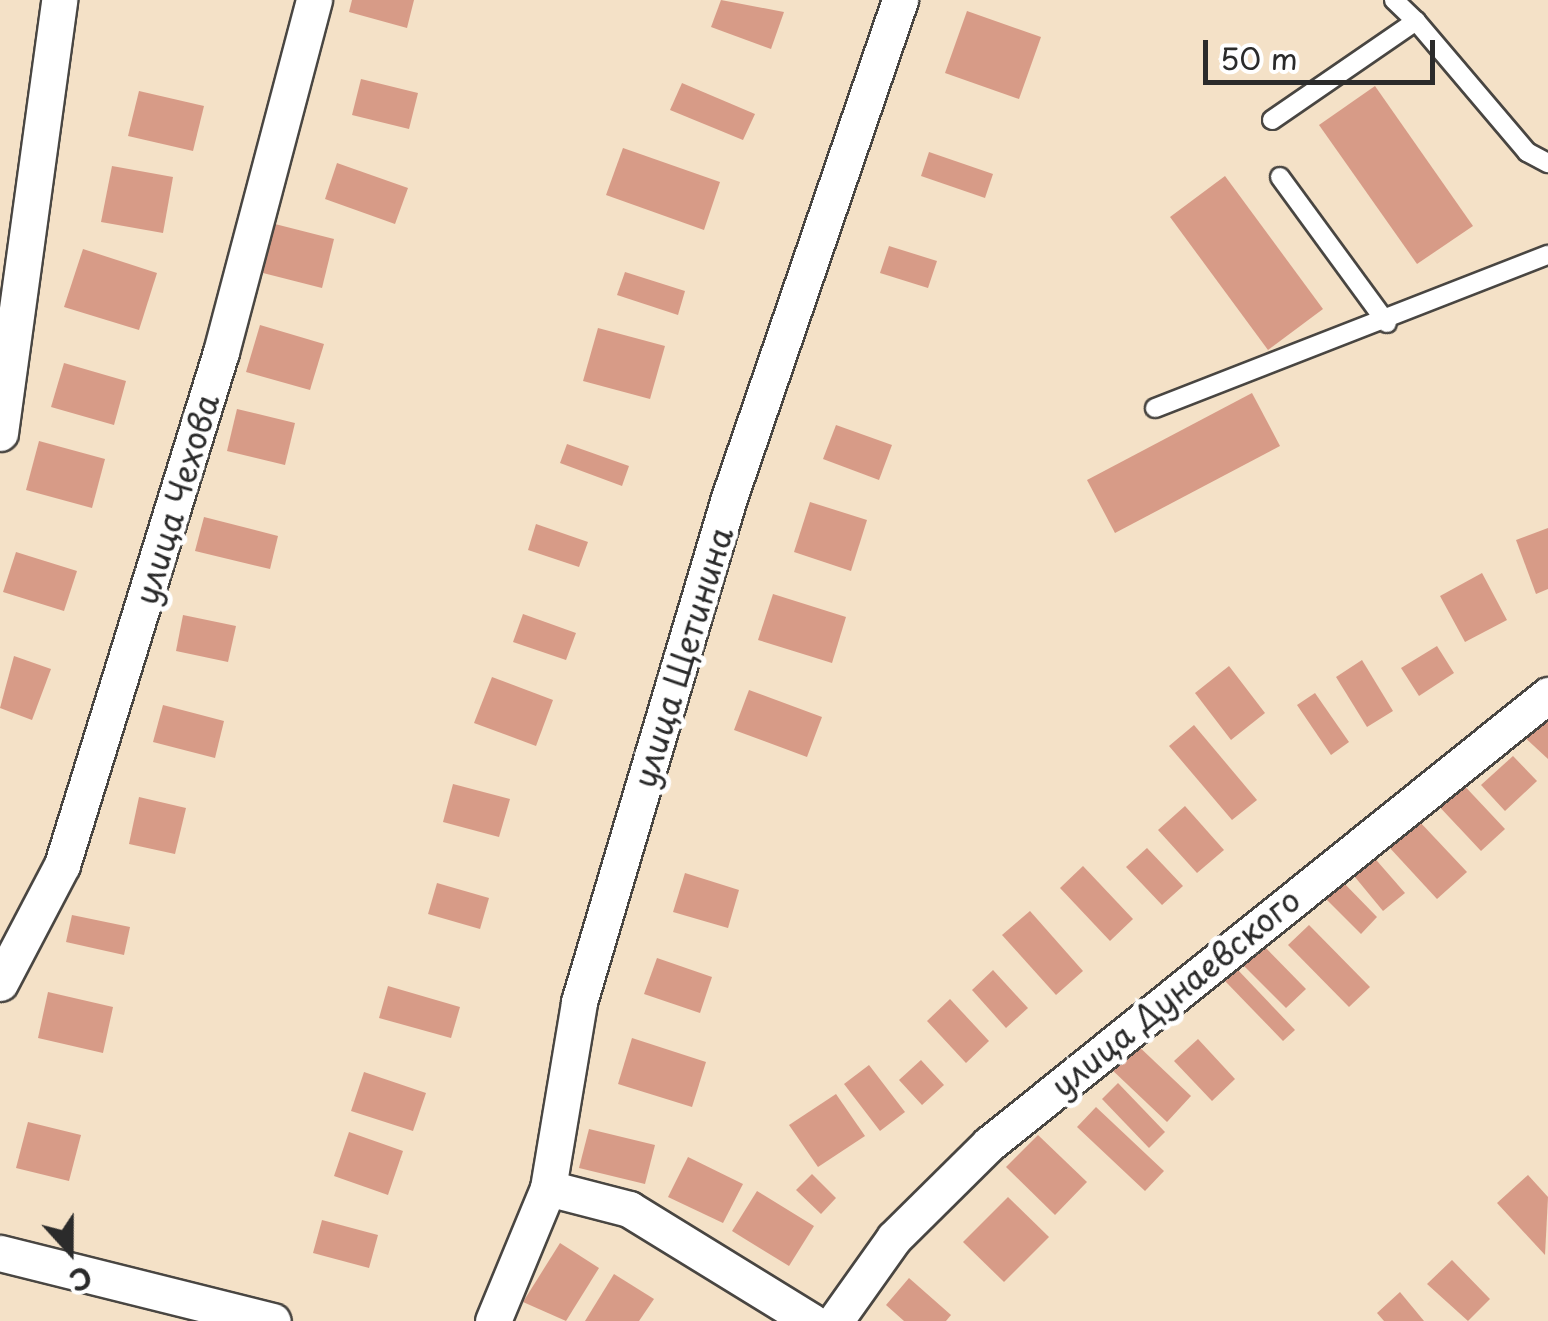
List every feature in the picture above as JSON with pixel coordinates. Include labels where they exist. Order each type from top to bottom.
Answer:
[{"type":"street","name":"улица Чехова","points":[[0,983],[62,865],[221,352],[314,0]]},
{"type":"street","name":"улица Щетинина","points":[[493,1321],[548,1188],[590,965],[729,498],[900,0]]},
{"type":"street","points":[[0,433],[9,279],[52,1]]},
{"type":"street","name":"улица Дунаевского","points":[[834,1321],[894,1238],[989,1144],[1548,696]]},
{"type":"street","points":[[548,1188],[628,1208],[811,1321]]},
{"type":"street","points":[[0,1253],[272,1321]]},
{"type":"lane","points":[[1394,0],[1416,20],[1527,152],[1548,163]]},
{"type":"lane","points":[[1272,120],[1416,20]]},
{"type":"lane","points":[[1280,177],[1388,323]]},
{"type":"lane","points":[[1154,408],[1388,323],[1548,255]]},
{"type":"building","points":[[352,0],[414,0],[407,28],[349,12]]},
{"type":"building","points":[[721,0],[784,12],[771,49],[711,27]]},
{"type":"building","points":[[967,11],[1041,37],[1019,99],[945,73]]},
{"type":"building","points":[[361,79],[418,93],[409,129],[352,115]]},
{"type":"building","points":[[682,83],[755,114],[743,140],[670,110]]},
{"type":"building","points":[[1375,86],[1473,226],[1417,264],[1319,125]]},
{"type":"building","points":[[139,91],[204,106],[193,151],[128,136]]},
{"type":"building","points":[[623,148],[720,182],[704,230],[606,195]]},
{"type":"building","points":[[929,152],[993,174],[985,198],[921,176]]},
{"type":"building","points":[[337,163],[408,188],[395,224],[325,199]]},
{"type":"building","points":[[112,166],[173,177],[163,233],[101,222]]},
{"type":"building","points":[[1225,176],[1323,309],[1268,350],[1170,217]]},
{"type":"building","points":[[275,224],[334,239],[322,288],[263,273]]},
{"type":"building","points":[[889,246],[937,261],[928,288],[880,273]]},
{"type":"building","points":[[83,249],[157,273],[139,330],[64,307]]},
{"type":"building","points":[[625,272],[685,291],[678,315],[617,295]]},
{"type":"building","points":[[260,325],[324,344],[310,390],[246,372]]},
{"type":"building","points":[[598,328],[665,346],[650,399],[583,381]]},
{"type":"building","points":[[64,363],[126,381],[114,425],[51,407]]},
{"type":"building","points":[[1252,393],[1280,446],[1115,533],[1087,480]]},
{"type":"building","points":[[237,409],[295,423],[285,465],[227,451]]},
{"type":"building","points":[[836,425],[892,445],[879,480],[823,459]]},
{"type":"building","points":[[39,441],[105,459],[92,508],[26,490]]},
{"type":"building","points":[[567,444],[629,466],[622,486],[560,463]]},
{"type":"building","points":[[810,502],[867,520],[851,571],[794,552]]},
{"type":"building","points":[[204,517],[278,536],[270,569],[195,551]]},
{"type":"building","points":[[536,524],[588,542],[579,567],[528,550]]},
{"type":"building","points":[[1548,528],[1548,589],[1536,594],[1516,540]]},
{"type":"building","points":[[16,552],[77,571],[64,611],[3,592]]},
{"type":"building","points":[[1482,573],[1507,620],[1465,642],[1440,596]]},
{"type":"building","points":[[773,594],[846,617],[832,663],[758,640]]},
{"type":"building","points":[[523,614],[576,633],[566,660],[513,642]]},
{"type":"building","points":[[183,615],[236,626],[228,662],[176,651]]},
{"type":"building","points":[[1437,646],[1454,673],[1419,696],[1401,668]]},
{"type":"building","points":[[14,656],[51,669],[32,720],[0,708]]},
{"type":"building","points":[[1362,660],[1393,711],[1367,727],[1336,677]]},
{"type":"building","points":[[1229,666],[1265,713],[1231,740],[1195,693]]},
{"type":"building","points":[[492,677],[553,700],[536,746],[474,723]]},
{"type":"building","points":[[749,690],[822,717],[807,757],[734,730]]},
{"type":"building","points":[[1315,693],[1349,742],[1331,755],[1297,705]]},
{"type":"building","points":[[163,705],[224,721],[215,758],[153,742]]},
{"type":"building","points":[[1548,707],[1548,759],[1522,735]]},
{"type":"building","points":[[1194,725],[1257,800],[1232,820],[1169,746]]},
{"type":"building","points":[[1513,756],[1537,781],[1505,811],[1481,785]]},
{"type":"building","points":[[1459,780],[1505,829],[1481,851],[1435,802]]},
{"type":"building","points":[[453,784],[510,799],[499,837],[443,822]]},
{"type":"building","points":[[139,797],[186,808],[175,854],[129,844]]},
{"type":"building","points":[[1185,806],[1224,850],[1197,873],[1158,830]]},
{"type":"building","points":[[1418,820],[1467,872],[1437,899],[1389,847]]},
{"type":"building","points":[[1147,848],[1183,886],[1162,905],[1126,867]]},
{"type":"building","points":[[1371,854],[1405,893],[1383,911],[1350,871]]},
{"type":"building","points":[[1083,866],[1133,919],[1110,941],[1060,888]]},
{"type":"building","points":[[685,873],[739,890],[728,928],[673,912]]},
{"type":"building","points":[[1339,878],[1377,917],[1361,934],[1322,895]]},
{"type":"building","points":[[437,883],[489,898],[480,929],[428,914]]},
{"type":"building","points":[[1030,911],[1083,971],[1056,995],[1002,935]]},
{"type":"building","points":[[72,915],[130,927],[124,955],[66,942]]},
{"type":"building","points":[[1309,925],[1370,987],[1349,1007],[1288,945]]},
{"type":"building","points":[[1262,944],[1306,989],[1286,1008],[1242,964]]},
{"type":"building","points":[[657,958],[712,977],[700,1013],[644,994]]},
{"type":"building","points":[[1237,969],[1295,1030],[1283,1041],[1225,981]]},
{"type":"building","points":[[993,970],[1028,1008],[1006,1028],[972,990]]},
{"type":"building","points":[[388,986],[460,1007],[451,1038],[379,1018]]},
{"type":"building","points":[[48,992],[113,1007],[103,1053],[38,1038]]},
{"type":"building","points":[[950,999],[989,1041],[966,1063],[927,1021]]},
{"type":"building","points":[[632,1038],[706,1062],[692,1107],[618,1084]]},
{"type":"building","points":[[1198,1039],[1235,1079],[1212,1101],[1174,1061]]},
{"type":"building","points":[[1133,1041],[1191,1096],[1167,1122],[1109,1067]]},
{"type":"building","points":[[921,1060],[944,1085],[922,1105],[899,1080]]},
{"type":"building","points":[[869,1065],[905,1112],[880,1131],[844,1084]]},
{"type":"building","points":[[364,1072],[426,1093],[413,1131],[351,1111]]},
{"type":"building","points":[[1118,1083],[1165,1132],[1149,1148],[1102,1099]]},
{"type":"building","points":[[836,1094],[865,1136],[818,1167],[789,1125]]},
{"type":"building","points":[[1096,1107],[1164,1171],[1145,1191],[1077,1127]]},
{"type":"building","points":[[28,1122],[81,1135],[69,1181],[16,1168]]},
{"type":"building","points":[[589,1129],[655,1145],[645,1184],[579,1168]]},
{"type":"building","points":[[349,1132],[403,1151],[388,1195],[334,1176]]},
{"type":"building","points":[[1038,1135],[1087,1182],[1055,1215],[1006,1167]]},
{"type":"building","points":[[688,1157],[743,1184],[723,1223],[668,1197]]},
{"type":"building","points":[[812,1174],[836,1198],[821,1214],[796,1190]]},
{"type":"building","points":[[1528,1175],[1548,1197],[1545,1255],[1497,1203]]},
{"type":"building","points":[[757,1191],[814,1226],[789,1266],[732,1231]]},
{"type":"building","points":[[1008,1197],[1049,1237],[1004,1282],[963,1242]]},
{"type":"building","points":[[322,1220],[378,1235],[369,1268],[313,1253]]},
{"type":"building","points":[[560,1243],[599,1268],[566,1321],[523,1302]]},
{"type":"building","points":[[1452,1260],[1490,1299],[1468,1321],[1427,1284]]},
{"type":"building","points":[[614,1274],[654,1299],[639,1321],[585,1321]]},
{"type":"building","points":[[909,1278],[951,1315],[946,1321],[904,1321],[886,1305]]},
{"type":"building","points":[[1400,1292],[1424,1321],[1384,1321],[1377,1313]]}]
